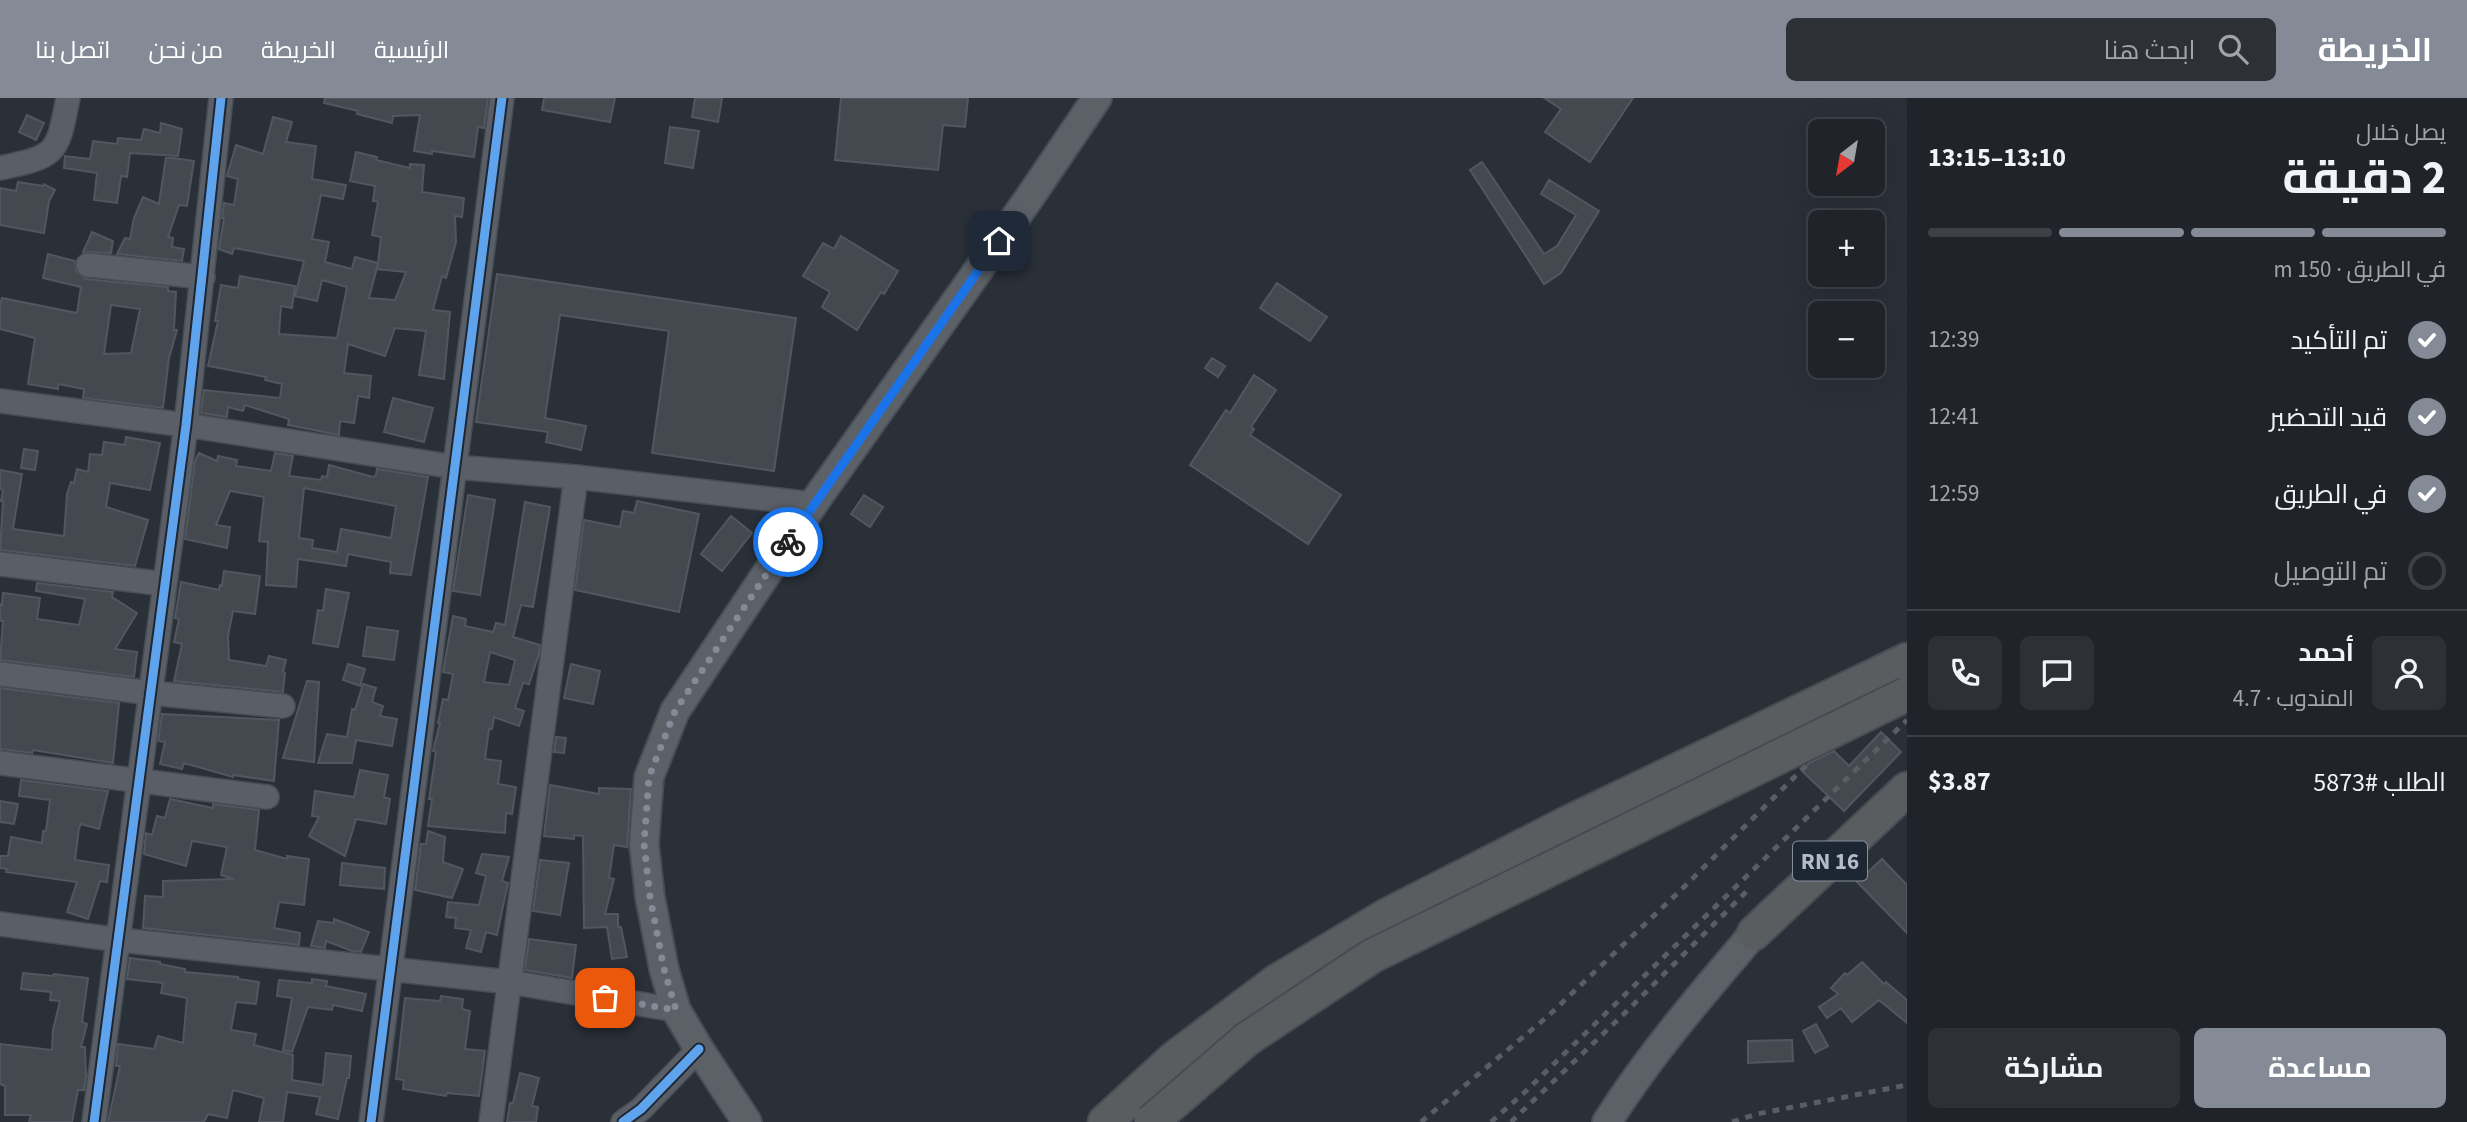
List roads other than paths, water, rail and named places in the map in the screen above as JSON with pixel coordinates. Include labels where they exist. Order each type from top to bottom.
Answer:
[{"type":"highway","points":[[1105,1122],[1176,1057],[1276,982],[1388,915],[1568,823],[1907,660]]},
{"type":"highway","points":[[1151,1122],[1247,1039],[1371,956],[1907,695]]},
{"type":"highway","name":"RN 16","points":[[1754,933],[1907,789]]},
{"type":"main road","points":[[747,1122],[676,1010],[664,969],[650,897],[644,844],[649,777],[675,711],[813,504],[1097,98]]},
{"type":"main road","name":"RN 16","points":[[1607,1122],[1627,1090],[1683,1016],[1754,933]]},
{"type":"street","points":[[0,168],[27,163],[53,151],[60,139],[68,98]]},
{"type":"street","points":[[94,1122],[186,425],[221,98]]},
{"type":"street","points":[[371,1122],[502,98]]},
{"type":"street","points":[[89,265],[203,277]]},
{"type":"street","points":[[0,401],[186,425],[455,467],[576,477],[813,504]]},
{"type":"street","points":[[491,1122],[576,477]]},
{"type":"street","points":[[0,564],[165,584]]},
{"type":"street","points":[[0,674],[283,706]]},
{"type":"street","points":[[0,763],[267,797]]},
{"type":"street","points":[[0,924],[120,940],[510,982],[676,1010]]},
{"type":"street","points":[[623,1122],[641,1109],[699,1049]]},
{"type":"railway","points":[[1421,1122],[1547,1017],[1682,889],[1907,665]]},
{"type":"railway","points":[[1491,1122],[1907,720]]},
{"type":"railway","points":[[1511,1122],[1749,889]]},
{"type":"railway","points":[[1732,1122],[1757,1114],[1907,1085]]}]
